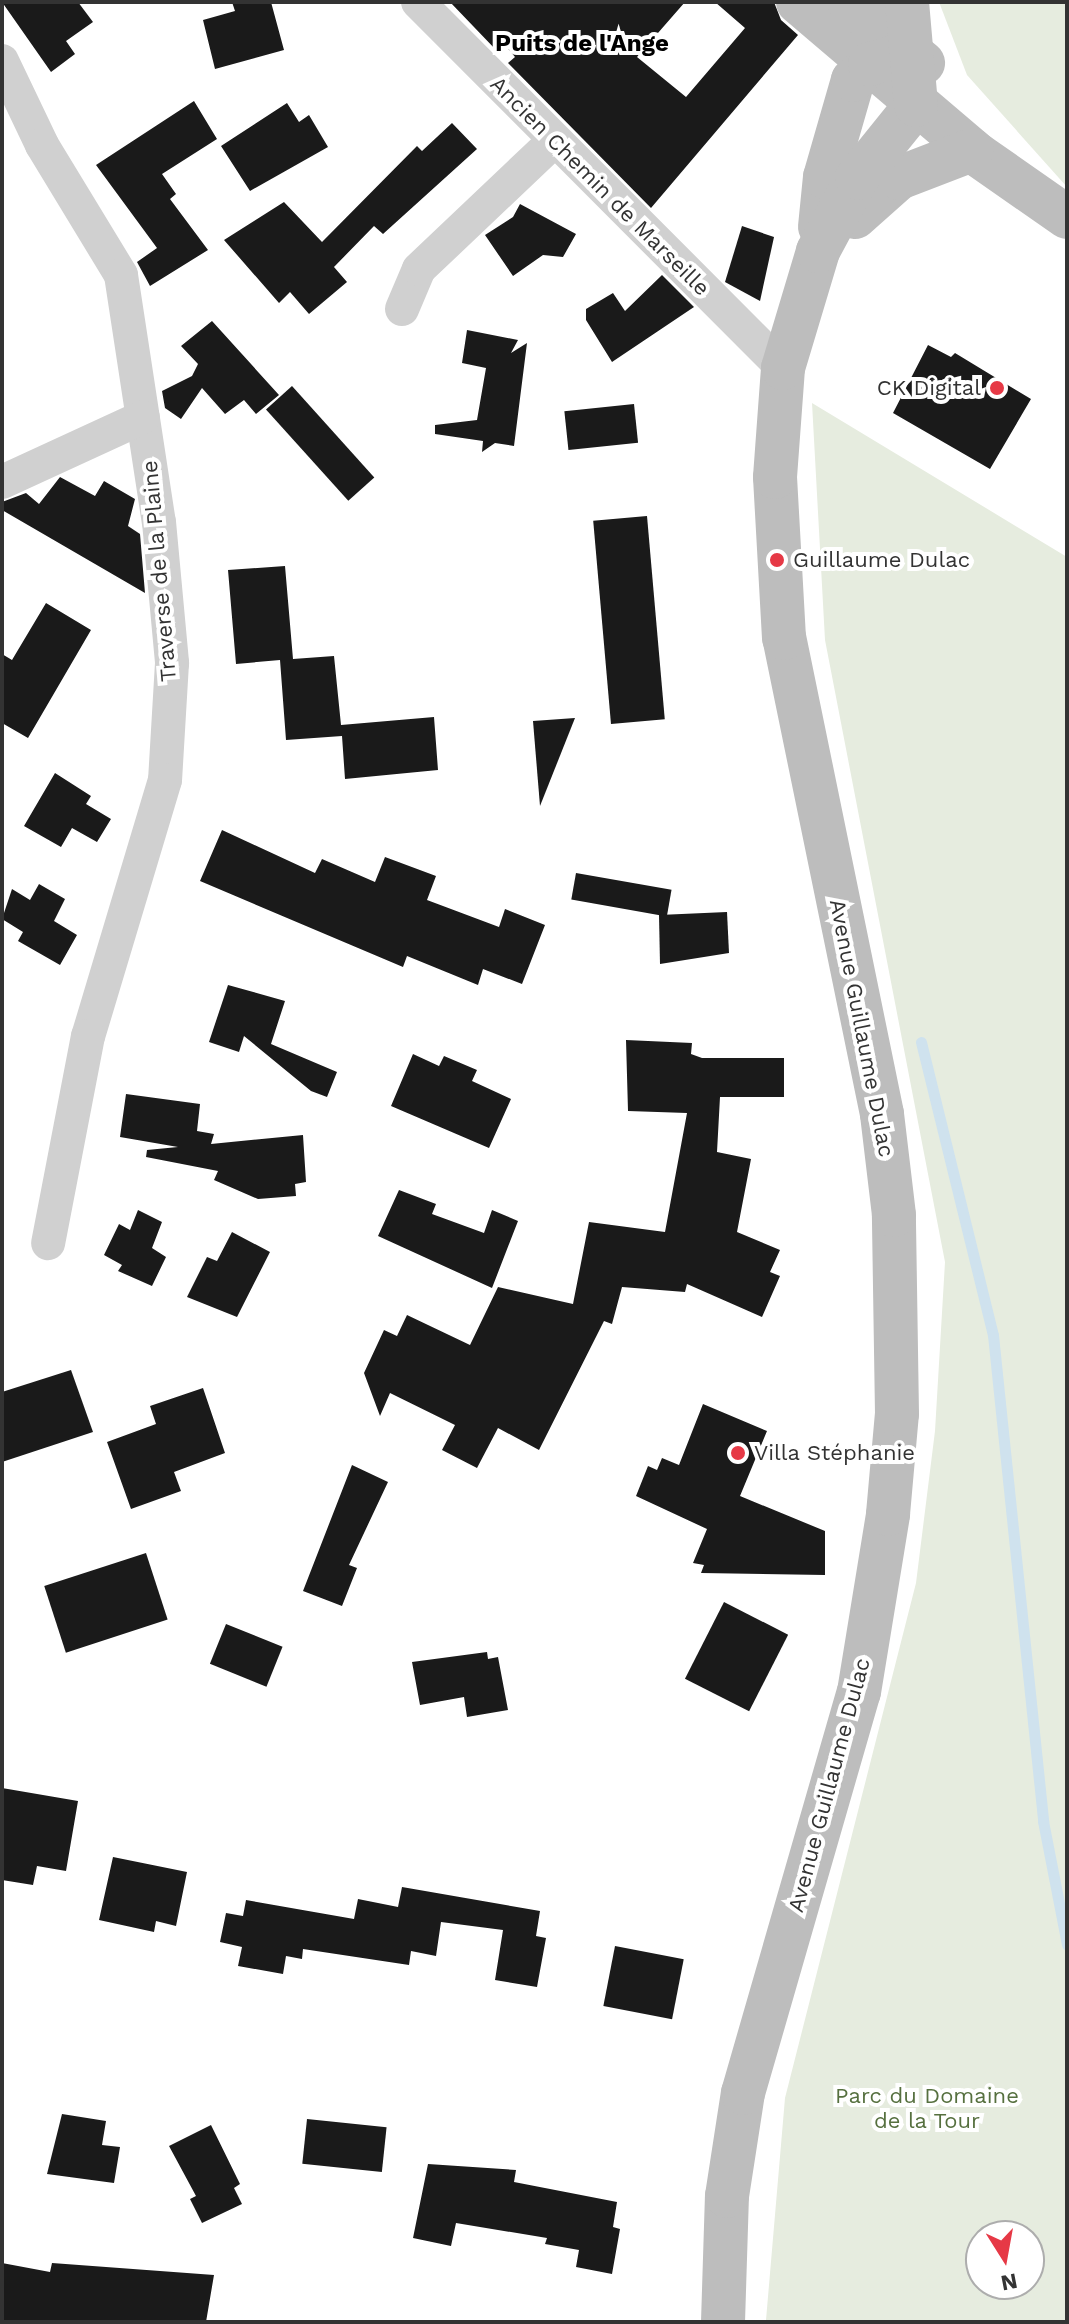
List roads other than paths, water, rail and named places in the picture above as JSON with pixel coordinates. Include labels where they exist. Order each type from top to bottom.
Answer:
[{"type":"main road","points":[[798,2],[868,19],[915,55],[993,139],[1019,178]]},
{"type":"main road","points":[[868,19],[916,105],[972,150],[1019,178],[1067,217]]},
{"type":"main road","name":"Avenue Guillaume Dulac","points":[[723,2322],[727,2196],[743,2093],[859,1692],[888,1514],[897,1414],[894,1215],[882,1114],[784,638],[775,477],[783,368],[818,251],[825,177],[868,19]]},
{"type":"main road","points":[[915,55],[916,105]]},
{"type":"main road","name":"Avenue Guillaume Dulac","points":[[818,251],[857,178],[906,126],[916,105]]},
{"type":"main road","points":[[818,251],[899,178],[972,150]]},
{"type":"street","name":"Ancien Chemin de Marseille","points":[[418,2],[783,368]]},
{"type":"street","name":"Traverse de la Plaine","points":[[2,61],[42,145],[121,275],[143,417],[172,663],[165,780],[85,1048],[48,1243]]},
{"type":"street","points":[[402,309],[419,269],[554,141]]},
{"type":"street","points":[[2,482],[143,417]]},
{"type":"waterway","points":[[921,1042],[993,1335],[1043,1821],[1067,1945]]},
{"type":"place","name":"CK Digital","points":[[997,388]]},
{"type":"place","name":"Guillaume Dulac","points":[[777,560]]},
{"type":"place","name":"Villa Stéphanie","points":[[738,1453]]},
{"type":"district","name":"Puits de l'Ange","points":[[582,44]]},
{"type":"park label","name":"Parc du Domaine de la Tour","points":[[927,2108]]}]
